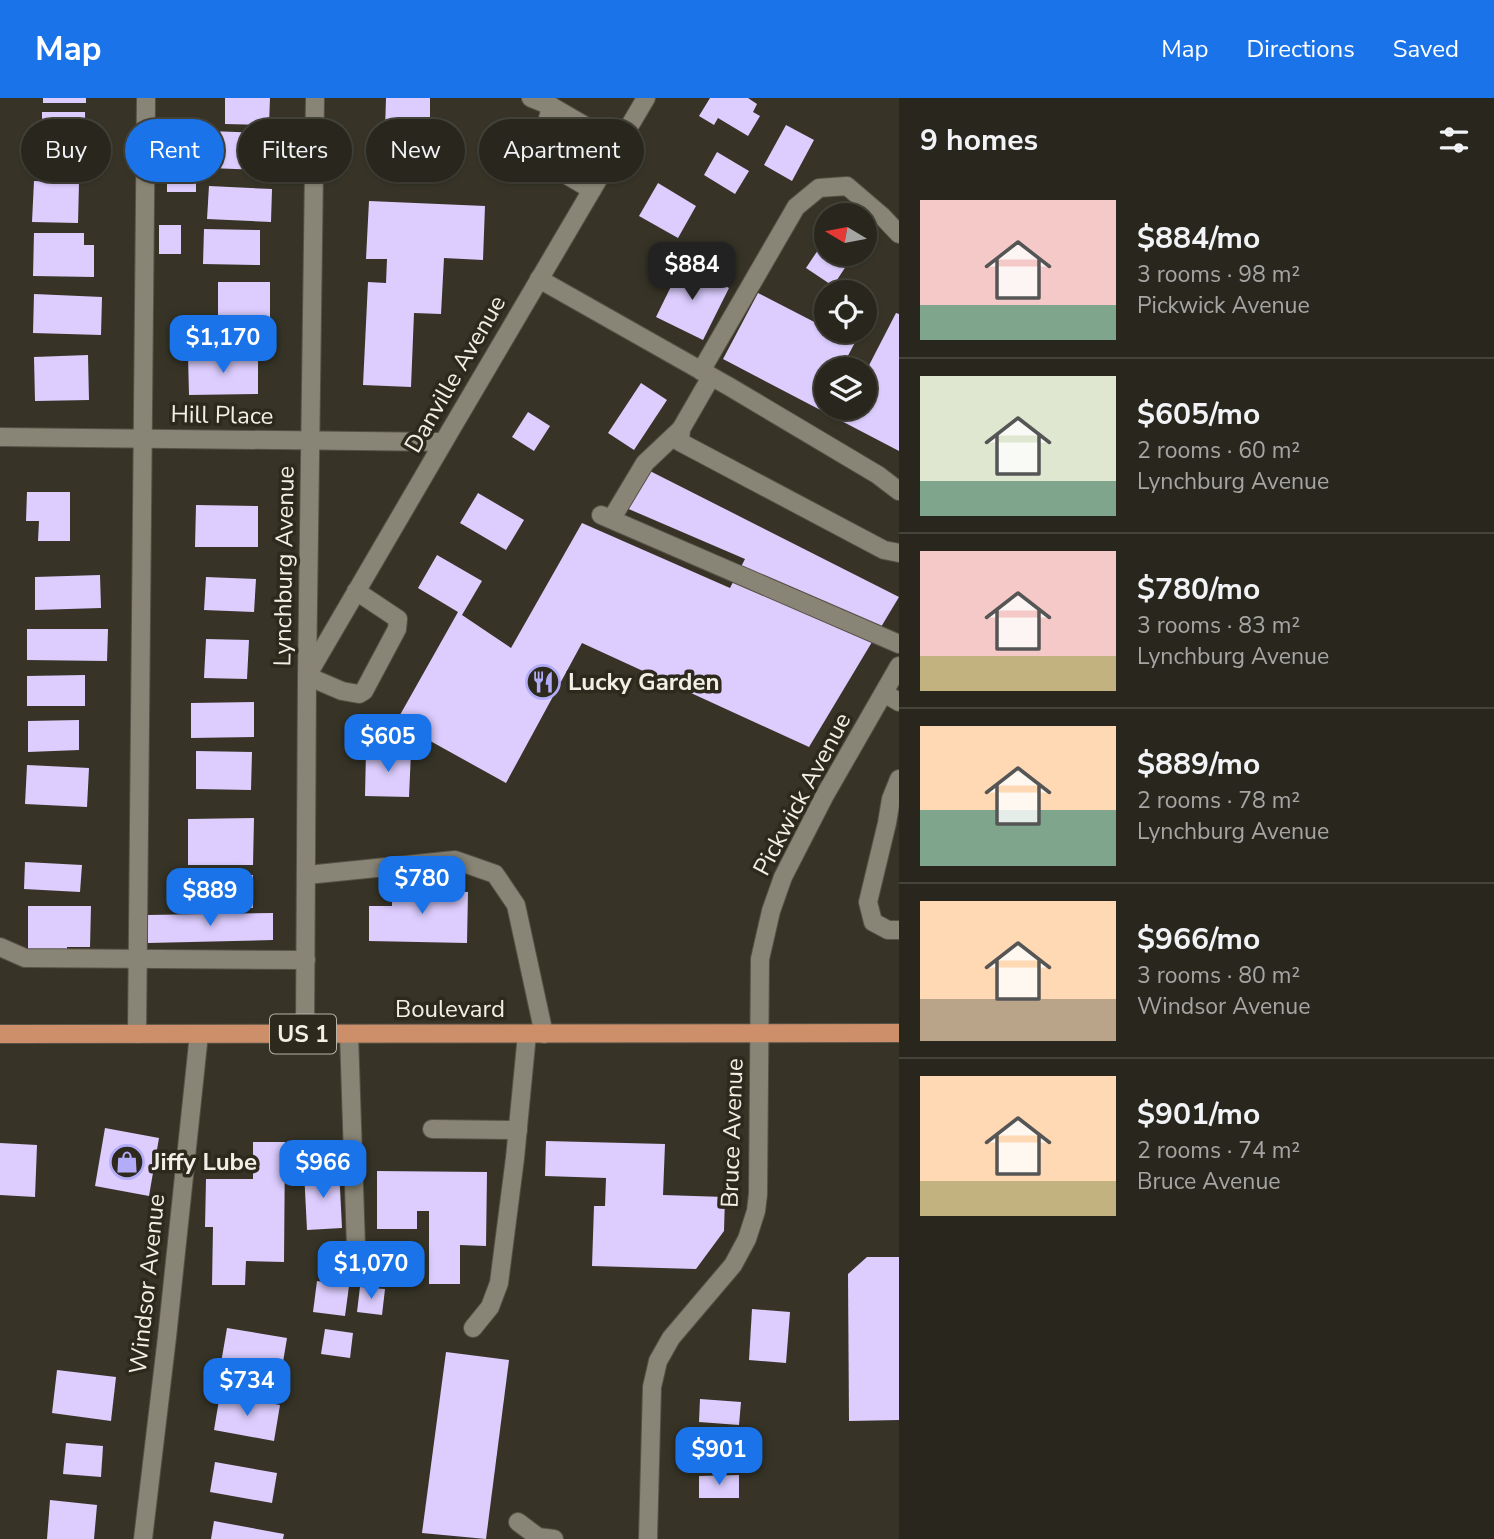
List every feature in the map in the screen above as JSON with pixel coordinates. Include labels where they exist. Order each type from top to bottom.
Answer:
[{"type":"main road","name":"Boulevard","points":[[0,1034],[899,1033]]},
{"type":"street","points":[[137,1034],[146,98]]},
{"type":"street","name":"Lynchburg Avenue","points":[[305,1034],[315,98]]},
{"type":"street","points":[[531,98],[573,119]]},
{"type":"street","name":"Danville Avenue","points":[[633,119],[646,98]]},
{"type":"street","points":[[551,106],[540,152],[546,163],[592,190]]},
{"type":"street","name":"Danville Avenue","points":[[307,676],[597,182]]},
{"type":"street","points":[[899,234],[883,216],[847,187],[820,188],[796,207],[706,374],[681,429],[680,442],[884,550],[899,554]]},
{"type":"street","points":[[539,279],[878,475],[899,491]]},
{"type":"street","points":[[681,429],[645,463],[607,517],[899,644]]},
{"type":"street","name":"Hill Place","points":[[0,437],[443,442]]},
{"type":"street","points":[[307,676],[342,691],[359,694],[364,691],[397,629],[398,619],[356,592]]},
{"type":"street","name":"Pickwick Avenue","points":[[760,1033],[760,959],[771,911],[783,877],[825,795],[891,697],[899,666]]},
{"type":"street","points":[[899,779],[891,799],[868,902],[873,922],[888,930],[899,930]]},
{"type":"street","points":[[307,875],[455,860],[495,874],[516,905],[535,1034],[518,1130],[499,1283],[489,1307],[473,1328]]},
{"type":"street","points":[[0,947],[24,958],[306,960]]},
{"type":"street","name":"Bruce Avenue","points":[[648,1539],[652,1387],[658,1362],[671,1338],[733,1265],[747,1239],[756,1211],[760,1033]]},
{"type":"street","name":"Windsor Avenue","points":[[143,1539],[198,1034]]},
{"type":"street","points":[[349,1034],[357,1277]]},
{"type":"street","points":[[432,1129],[518,1130]]},
{"type":"street","points":[[518,1522],[538,1537],[554,1539]]},
{"type":"building","points":[[43,98],[86,98],[86,103],[43,103]]},
{"type":"building","points":[[225,98],[270,98],[269,119],[238,119],[238,124],[225,124]]},
{"type":"building","points":[[386,98],[430,98],[430,119],[385,119]]},
{"type":"building","points":[[710,98],[748,98],[757,104],[753,112],[760,116],[748,136],[718,118],[714,125],[699,116]]},
{"type":"building","points":[[42,112],[85,112],[85,119],[42,119]]},
{"type":"building","points":[[786,125],[814,140],[792,181],[764,165]]},
{"type":"building","points":[[224,132],[238,132],[238,169],[224,169]]},
{"type":"building","points":[[717,152],[749,171],[735,194],[704,175]]},
{"type":"building","points":[[34,182],[79,183],[78,223],[32,222]]},
{"type":"building","points":[[167,182],[196,182],[196,192],[167,192]]},
{"type":"building","points":[[658,183],[696,206],[678,238],[639,216]]},
{"type":"building","points":[[209,186],[272,189],[271,222],[207,219]]},
{"type":"building","points":[[369,201],[485,206],[483,260],[444,258],[441,314],[414,313],[411,387],[363,385],[368,282],[386,283],[387,259],[366,259]]},
{"type":"building","points":[[159,225],[181,225],[181,254],[159,254]]},
{"type":"building","points":[[204,229],[260,230],[260,265],[203,264]]},
{"type":"building","points":[[34,233],[84,233],[84,245],[94,245],[94,277],[33,276]]},
{"type":"building","points":[[814,256],[814,266],[846,266],[837,280],[824,280],[806,268]]},
{"type":"building","points":[[682,264],[729,288],[703,340],[656,317]]},
{"type":"building","points":[[218,282],[270,282],[270,319],[218,319]]},
{"type":"building","points":[[758,293],[814,322],[814,343],[855,343],[847,357],[814,357],[814,407],[723,359]]},
{"type":"building","points":[[34,294],[102,297],[101,335],[33,333]]},
{"type":"building","points":[[896,313],[899,314],[899,451],[840,420],[877,420],[877,357],[873,357]]},
{"type":"building","points":[[258,354],[258,394],[189,395],[188,356]]},
{"type":"building","points":[[88,355],[89,400],[35,401],[34,357]]},
{"type":"building","points":[[641,383],[667,400],[634,450],[608,433]]},
{"type":"building","points":[[528,412],[550,426],[534,451],[512,437]]},
{"type":"building","points":[[646,469],[899,597],[809,747],[582,643],[506,783],[396,722],[458,612],[418,588],[437,555],[482,581],[462,615],[511,648],[582,523],[730,588],[745,559],[624,507]]},
{"type":"building","points":[[27,492],[70,492],[70,541],[38,541],[39,521],[26,521]]},
{"type":"building","points":[[478,493],[524,520],[506,550],[460,523]]},
{"type":"building","points":[[196,505],[258,506],[258,547],[195,547]]},
{"type":"building","points":[[100,575],[101,608],[35,610],[35,577]]},
{"type":"building","points":[[206,577],[256,579],[254,612],[204,610]]},
{"type":"building","points":[[27,629],[108,629],[107,661],[27,660]]},
{"type":"building","points":[[206,639],[249,640],[247,679],[204,678]]},
{"type":"building","points":[[85,675],[85,706],[27,706],[27,676]]},
{"type":"building","points":[[254,702],[254,737],[191,738],[191,703]]},
{"type":"building","points":[[79,720],[79,750],[28,752],[28,721]]},
{"type":"building","points":[[196,751],[252,752],[251,790],[196,789]]},
{"type":"building","points":[[366,751],[411,752],[409,797],[365,796]]},
{"type":"building","points":[[27,765],[89,768],[87,807],[25,804]]},
{"type":"building","points":[[254,818],[253,865],[188,865],[188,819]]},
{"type":"building","points":[[25,862],[82,865],[80,892],[24,889]]},
{"type":"building","points":[[199,875],[253,875],[253,908],[199,908]]},
{"type":"building","points":[[426,875],[441,875],[441,891],[468,892],[467,943],[369,941],[369,906],[392,906],[392,890],[425,890]]},
{"type":"building","points":[[28,906],[91,906],[90,947],[67,947],[67,953],[28,953]]},
{"type":"building","points":[[273,913],[273,940],[148,943],[147,915]]},
{"type":"building","name":"Jiffy Lube","points":[[105,1128],[159,1138],[149,1196],[95,1186]]},
{"type":"building","points":[[546,1141],[665,1144],[663,1195],[725,1197],[724,1231],[696,1269],[592,1266],[594,1206],[605,1206],[606,1178],[545,1176]]},
{"type":"building","points":[[253,1142],[285,1142],[284,1262],[246,1261],[245,1285],[212,1285],[213,1227],[205,1227],[206,1179],[253,1179]]},
{"type":"building","points":[[0,1143],[37,1145],[35,1197],[0,1195]]},
{"type":"building","points":[[339,1169],[342,1228],[307,1230],[304,1171]]},
{"type":"building","points":[[377,1171],[487,1172],[486,1246],[460,1245],[460,1284],[429,1284],[429,1211],[417,1211],[417,1229],[377,1229]]},
{"type":"building","points":[[867,1257],[899,1257],[899,1420],[849,1421],[848,1274]]},
{"type":"building","points":[[317,1281],[349,1286],[345,1316],[313,1312]]},
{"type":"building","points":[[360,1287],[385,1289],[382,1315],[357,1312]]},
{"type":"building","points":[[752,1309],[790,1312],[786,1363],[749,1360]]},
{"type":"building","points":[[227,1328],[287,1338],[281,1374],[221,1363]]},
{"type":"building","points":[[325,1329],[353,1333],[350,1358],[321,1354]]},
{"type":"building","points":[[446,1352],[509,1360],[486,1539],[422,1533]]},
{"type":"building","points":[[57,1370],[116,1377],[111,1421],[52,1413]]},
{"type":"building","points":[[220,1394],[280,1405],[274,1441],[214,1430]]},
{"type":"building","points":[[700,1399],[741,1402],[739,1425],[699,1422]]},
{"type":"building","points":[[66,1443],[103,1446],[101,1477],[63,1474]]},
{"type":"building","points":[[215,1462],[277,1473],[272,1503],[210,1492]]},
{"type":"building","points":[[739,1475],[739,1498],[699,1498],[699,1476]]},
{"type":"building","points":[[50,1500],[97,1505],[94,1539],[47,1539]]},
{"type":"building","points":[[214,1521],[284,1534],[283,1539],[211,1539]]},
{"type":"place","name":"Lucky Garden","points":[[543,682]]},
{"type":"place","name":"Jiffy Lube","points":[[127,1162]]}]
